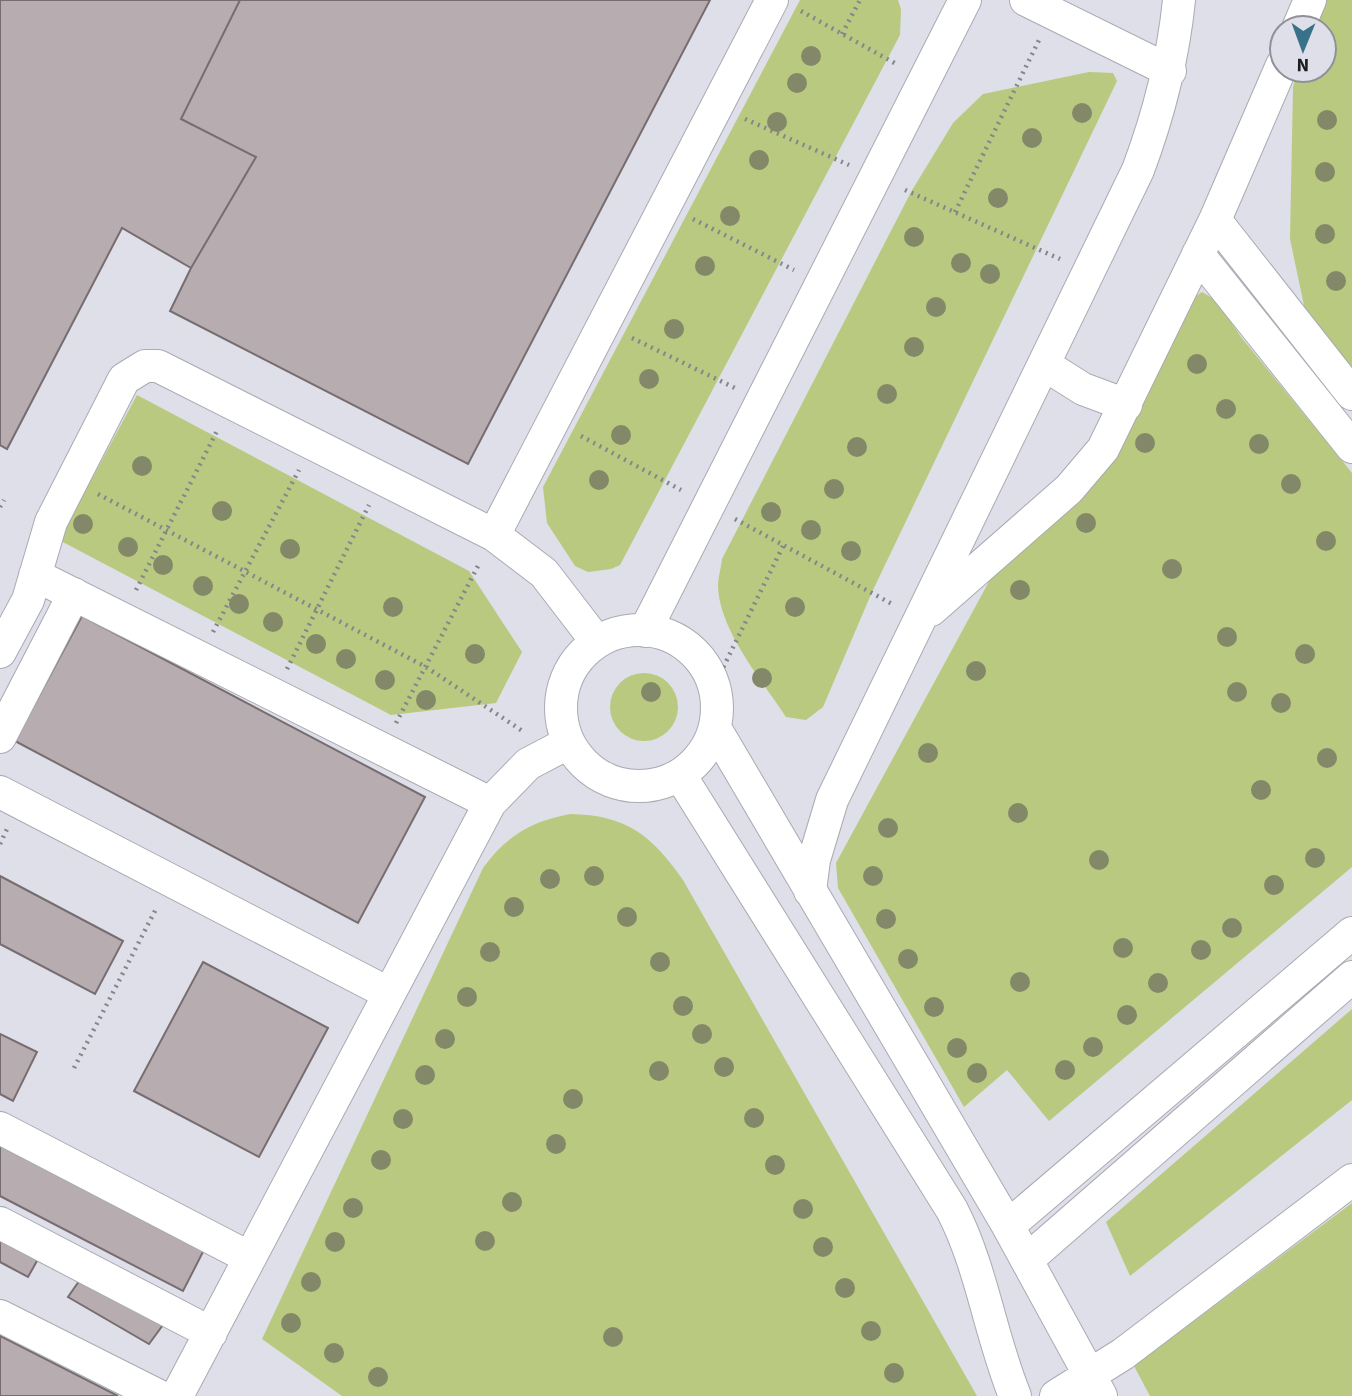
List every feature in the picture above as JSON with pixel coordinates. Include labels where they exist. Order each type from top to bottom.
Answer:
[{"type":"street","points":[[645,631],[965,0]]},
{"type":"street","points":[[810,891],[814,860],[832,800],[1138,170],[1156,122],[1170,71],[1179,0]]},
{"type":"street","points":[[494,535],[665,205],[783,3]]},
{"type":"street","points":[[1039,6],[1170,71]]},
{"type":"street","points":[[920,619],[1088,469],[1103,449],[1215,220],[1274,84]]},
{"type":"street","points":[[1215,220],[1352,394]]},
{"type":"street","points":[[1198,254],[1352,447]]},
{"type":"street","points":[[1045,365],[1083,389],[1126,405]]},
{"type":"street","points":[[0,652],[28,600],[51,522],[71,481],[124,379],[145,366],[169,369],[494,535],[544,573],[597,642]]},
{"type":"street","points":[[35,575],[490,803]]},
{"type":"street","points":[[0,737],[74,594]]},
{"type":"street","points":[[177,1396],[490,803],[517,773],[559,746],[563,687],[576,662],[597,642],[628,631],[645,631],[668,636],[688,648],[704,665],[714,686],[717,707],[715,728],[707,747],[680,775],[660,783],[639,787],[617,784],[597,775],[559,746]]},
{"type":"street","points":[[715,728],[1008,1226],[1095,1385]]},
{"type":"street","points":[[680,775],[952,1210],[973,1259],[997,1349],[1014,1396]]},
{"type":"street","points":[[0,792],[388,993]]},
{"type":"street","points":[[1008,1226],[1352,933]]},
{"type":"street","points":[[1027,1259],[1352,977]]},
{"type":"street","points":[[0,1128],[250,1258]]},
{"type":"street","points":[[1056,1396],[1095,1385],[1123,1354],[1352,1180]]},
{"type":"street","points":[[0,1223],[211,1333]]},
{"type":"street","points":[[0,1316],[159,1396]]},
{"type":"path","points":[[842,34],[860,0]]},
{"type":"path","points":[[783,3],[923,79]]},
{"type":"path","points":[[955,212],[1039,6]]},
{"type":"path","points":[[665,205],[820,283]]},
{"type":"path","points":[[603,324],[761,401]]},
{"type":"path","points":[[121,618],[232,401]]},
{"type":"path","points":[[199,657],[314,443]]},
{"type":"path","points":[[274,695],[382,479]]},
{"type":"path","points":[[71,481],[426,667],[559,746]]},
{"type":"path","points":[[0,507],[4,499]]},
{"type":"path","points":[[382,749],[494,535]]},
{"type":"path","points":[[714,686],[783,545]]},
{"type":"path","points":[[74,1068],[170,880]]},
{"type":"green space","points":[[800,0],[898,0],[901,9],[900,35],[620,565],[588,572],[575,566],[547,523],[543,487]]},
{"type":"green space","points":[[1321,0],[1352,0],[1352,375],[1306,315],[1290,239],[1294,84],[1338,84],[1338,14],[1316,14]]},
{"type":"green space","points":[[1089,72],[1113,73],[1117,81],[872,592],[823,707],[806,720],[786,717],[744,655],[726,620],[718,586],[722,559],[911,192],[953,123],[983,94]]},
{"type":"green space","points":[[1202,292],[1217,301],[1241,337],[1352,473],[1352,867],[1049,1121],[1007,1070],[964,1107],[838,888],[836,863],[998,565],[1118,430],[1188,302]]},
{"type":"green space","points":[[137,395],[469,571],[522,652],[496,703],[391,715],[59,540]]},
{"type":"green space","points":[[637,673],[651,673],[663,678],[673,688],[678,707],[673,726],[663,736],[651,741],[637,741],[625,736],[615,726],[610,714],[610,700],[615,688],[625,678]]},
{"type":"green space","points":[[570,814],[607,818],[636,830],[660,851],[683,880],[977,1396],[342,1396],[262,1339],[483,868],[501,847],[521,832],[544,821]]},
{"type":"green space","points":[[1352,1009],[1352,1100],[1130,1276],[1106,1222]]},
{"type":"green space","points":[[1352,1203],[1352,1396],[1150,1396],[1134,1366]]},
{"type":"building","points":[[0,0],[240,0],[181,119],[256,157],[191,268],[122,228],[7,449],[0,445]]},
{"type":"building","points":[[240,0],[710,0],[468,464],[170,311],[191,268],[256,157],[181,119]]},
{"type":"building","points":[[82,616],[425,797],[358,923],[15,741]]},
{"type":"building","points":[[0,876],[123,941],[95,994],[0,944]]},
{"type":"building","points":[[203,962],[328,1028],[259,1157],[134,1091]]},
{"type":"building","points":[[0,1034],[37,1052],[13,1101],[0,1094]]},
{"type":"building","points":[[0,1139],[206,1246],[183,1291],[0,1196]]},
{"type":"building","points":[[0,1230],[42,1252],[28,1277],[0,1262]]},
{"type":"building","points":[[84,1274],[168,1318],[149,1344],[68,1297]]},
{"type":"building","points":[[0,1336],[118,1396],[0,1396]]}]
